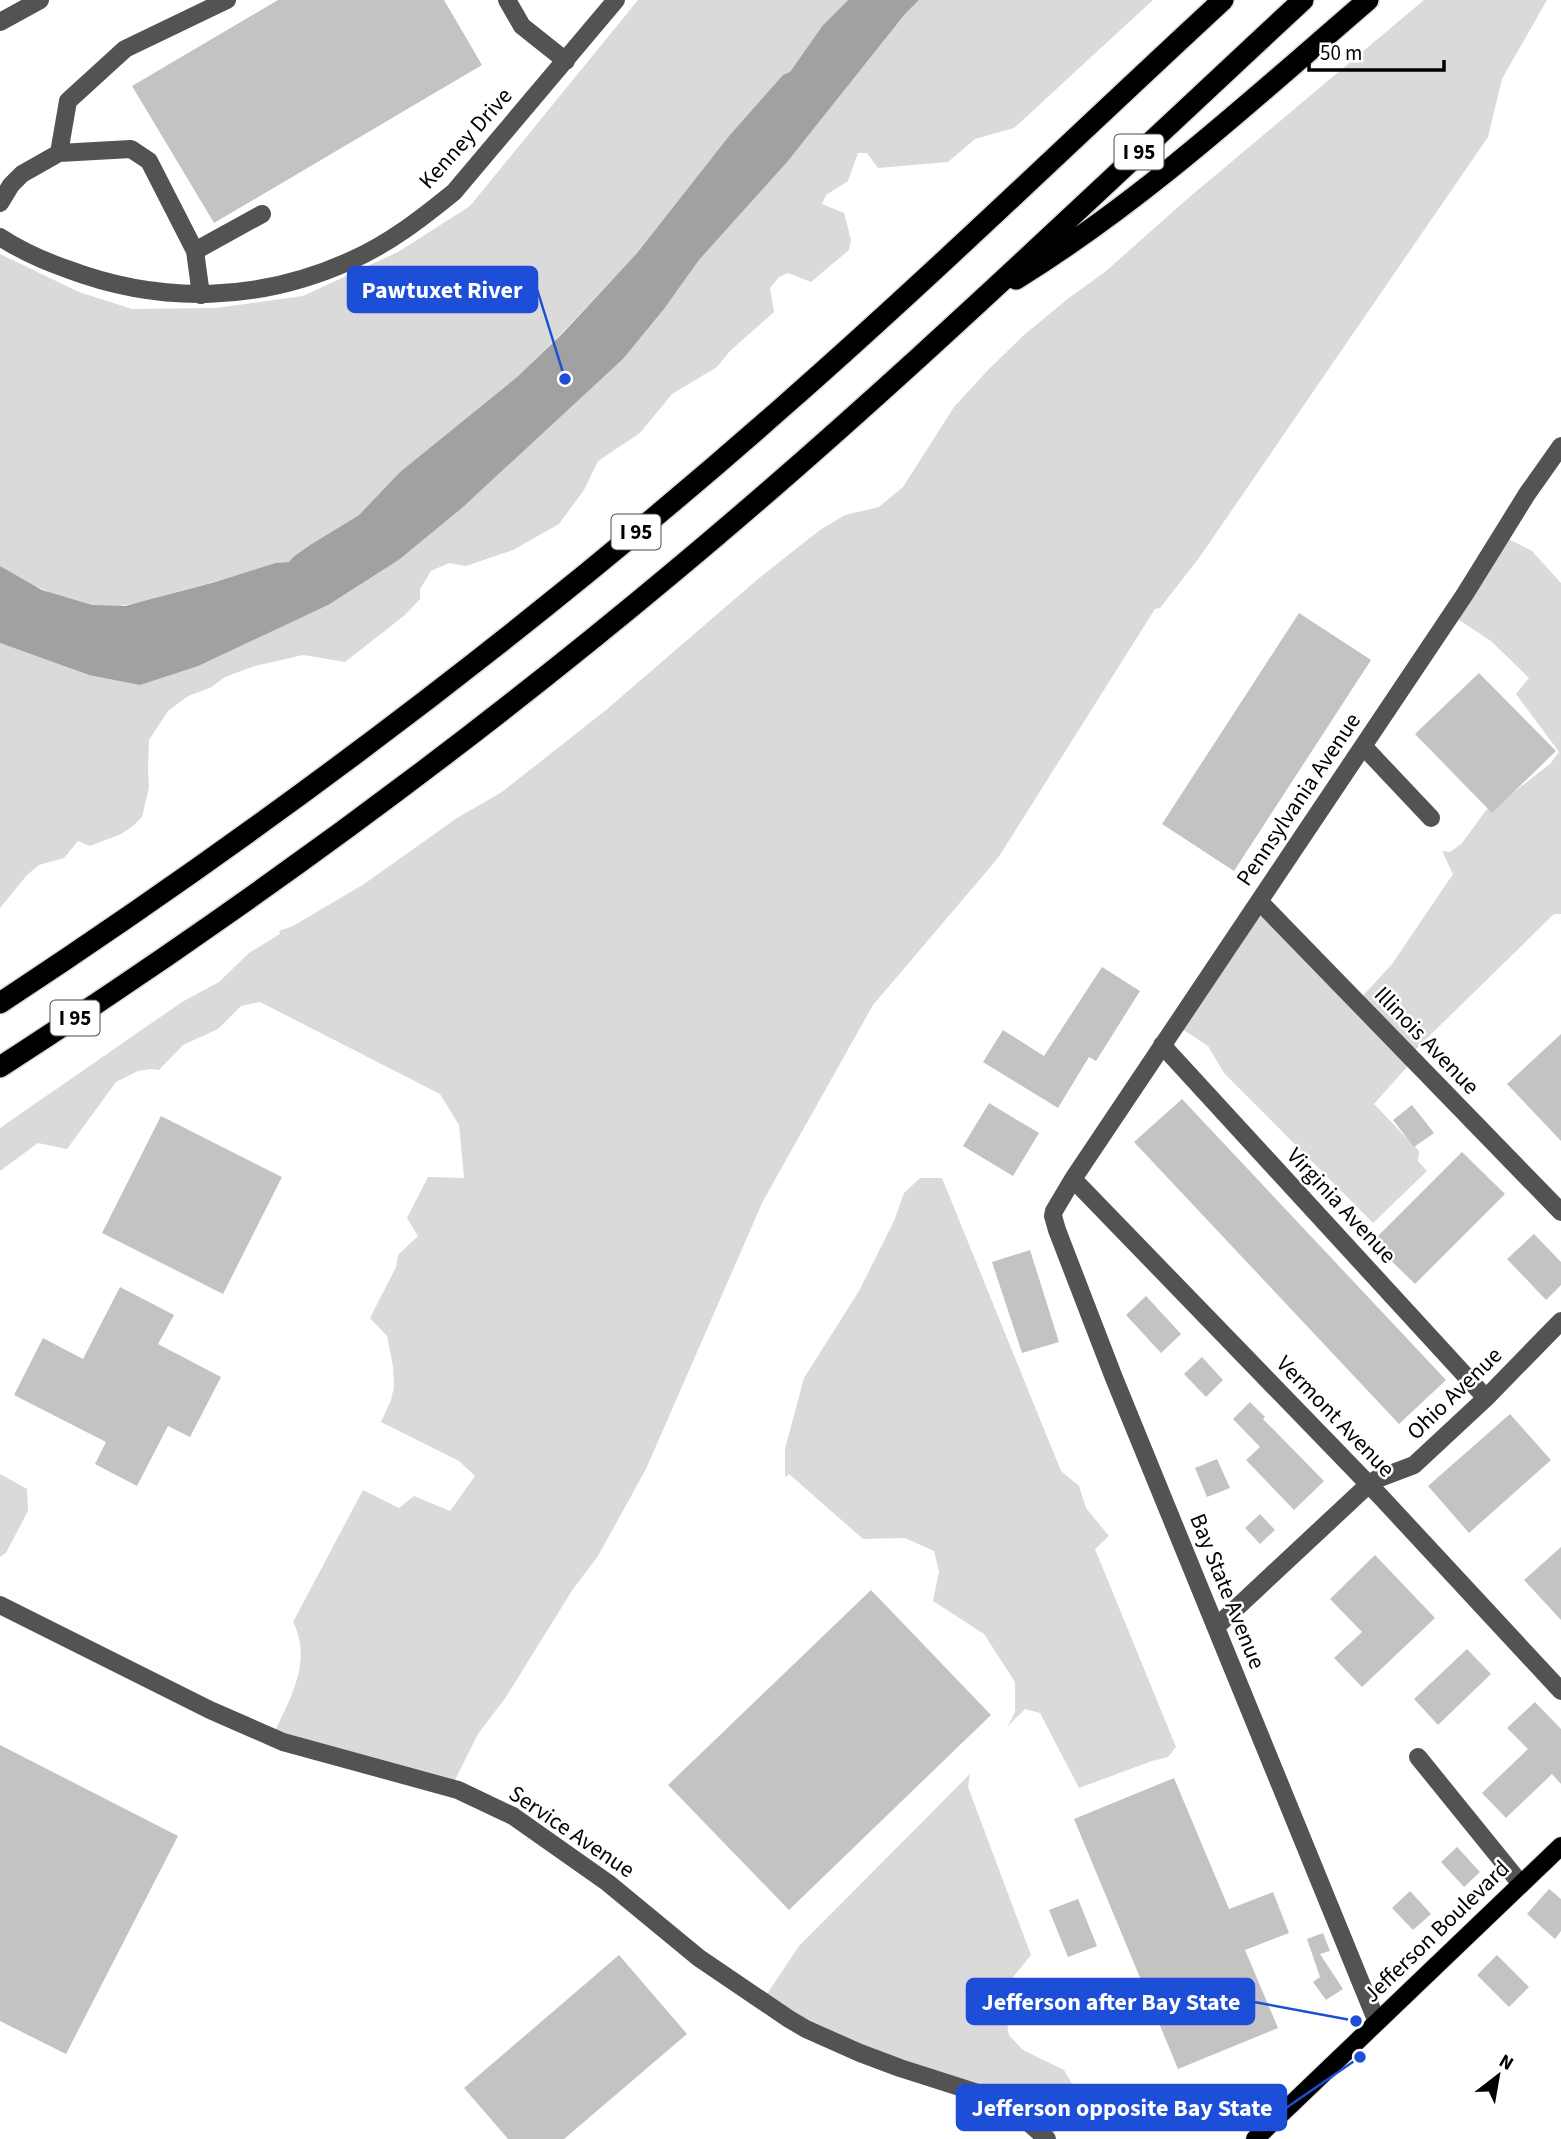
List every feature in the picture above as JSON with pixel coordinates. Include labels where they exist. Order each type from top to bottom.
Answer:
[{"type":"highway","name":"I 95","points":[[0,1003],[268,819],[436,693],[580,578],[832,363],[1223,0]]},
{"type":"highway","name":"I 95","points":[[0,1067],[107,997],[317,851],[474,733],[695,554],[831,436],[1303,0]]},
{"type":"highway","points":[[975,304],[1061,251],[1116,212],[1203,142],[1368,0]]},
{"type":"main road","name":"Jefferson Boulevard","points":[[1255,2139],[1561,1846]]},
{"type":"street","points":[[0,22],[40,0]]},
{"type":"street","points":[[59,153],[68,101],[125,49],[227,0]]},
{"type":"street","points":[[507,0],[522,26],[566,61]]},
{"type":"street","name":"Kenney Drive","points":[[0,237],[53,264],[95,280],[138,289],[201,295],[269,288],[312,276],[353,260],[389,241],[422,219],[454,192],[616,0]]},
{"type":"street","points":[[0,203],[11,185],[22,174],[59,153],[131,149],[149,161],[195,251],[201,295]]},
{"type":"street","points":[[195,251],[262,214]]},
{"type":"street","name":"Pennsylvania Avenue","points":[[1073,1179],[1465,594],[1527,494],[1561,446]]},
{"type":"street","points":[[1363,746],[1431,818]]},
{"type":"street","name":"Illinois Avenue","points":[[1259,901],[1561,1212]]},
{"type":"street","name":"Virginia Avenue","points":[[1162,1045],[1486,1398]]},
{"type":"street","name":"Vermont Avenue","points":[[1073,1179],[1368,1485],[1561,1691]]},
{"type":"street","name":"Bay State Avenue","points":[[1073,1179],[1054,1211],[1057,1230],[1377,2022]]},
{"type":"street","name":"Ohio Avenue","points":[[1216,1627],[1368,1485],[1414,1465],[1486,1398],[1561,1321]]},
{"type":"street","name":"Service Avenue","points":[[2,1608],[210,1710],[283,1742],[458,1790],[513,1816],[608,1883],[699,1958],[789,2019],[870,2057],[999,2102],[1048,2139]]},
{"type":"street","points":[[1418,1757],[1521,1884]]},
{"type":"shaded area","points":[[638,0],[848,0],[823,25],[790,72],[729,136],[637,253],[563,332],[517,377],[400,472],[359,515],[310,545],[289,562],[147,601],[112,606],[89,605],[53,594],[0,566],[0,254],[79,292],[132,309],[216,308],[303,296],[398,252],[470,206]]},
{"type":"shaded area","points":[[848,0],[919,0],[788,161],[699,260],[623,359],[462,508],[400,559],[328,605],[198,666],[140,685],[89,675],[0,643],[0,566],[42,590],[92,605],[125,606],[276,563],[289,562],[310,545],[359,515],[400,472],[517,377],[563,333],[637,253],[729,136],[783,75],[790,72],[823,25]]},
{"type":"shaded area","points":[[919,0],[1153,0],[1014,128],[975,139],[948,162],[878,168],[867,153],[858,153],[848,181],[826,195],[822,204],[844,213],[851,240],[849,250],[811,282],[788,273],[779,277],[770,288],[774,312],[730,351],[717,367],[672,394],[640,433],[598,461],[584,490],[559,524],[513,550],[466,566],[449,563],[431,571],[420,589],[420,599],[405,615],[345,662],[303,655],[255,666],[225,677],[210,688],[188,696],[168,711],[149,740],[149,787],[142,817],[121,834],[90,846],[78,841],[64,858],[39,865],[27,875],[0,908],[0,643],[89,675],[400,559],[462,508],[623,359],[699,260],[788,161]]},
{"type":"shaded area","points":[[1424,0],[1547,0],[1502,79],[1488,137],[1199,558],[1160,608],[1155,609],[998,858],[873,1005],[763,1201],[646,1469],[598,1556],[573,1589],[506,1697],[478,1734],[454,1782],[273,1735],[292,1694],[300,1665],[299,1637],[293,1622],[363,1490],[399,1508],[414,1496],[450,1511],[475,1476],[459,1461],[381,1422],[394,1387],[393,1366],[387,1336],[370,1318],[396,1267],[398,1255],[418,1236],[407,1218],[428,1177],[464,1178],[459,1125],[440,1094],[260,1002],[241,1006],[218,1029],[183,1045],[159,1070],[138,1071],[116,1082],[67,1149],[38,1143],[0,1171],[0,1128],[182,1002],[219,982],[249,953],[280,934],[279,931],[293,926],[364,884],[457,818],[502,792],[606,710],[758,579],[820,530],[845,515],[879,507],[903,487],[954,407],[1024,335],[1106,271],[1186,200]]},
{"type":"shaded area","points":[[1503,536],[1532,551],[1561,583],[1561,914],[1554,914],[1416,1049],[1414,1059],[1374,1104],[1419,1151],[1418,1161],[1427,1171],[1373,1223],[1224,1073],[1208,1046],[1179,1027],[1258,904],[1359,1000],[1392,964],[1453,874],[1442,851],[1450,852],[1462,843],[1487,809],[1492,809],[1550,764],[1559,752],[1516,694],[1529,678],[1491,641],[1453,616]]},
{"type":"shaded area","points":[[920,1178],[942,1178],[1061,1471],[1079,1486],[1086,1508],[1109,1536],[1095,1549],[1176,1747],[1168,1757],[1079,1788],[1040,1713],[1025,1709],[1008,1726],[1015,1712],[1015,1682],[984,1634],[933,1601],[939,1572],[934,1551],[905,1538],[863,1539],[789,1474],[786,1477],[785,1474],[785,1449],[804,1378],[859,1291],[894,1221],[904,1193]]},
{"type":"shaded area","points":[[0,1474],[27,1489],[28,1511],[6,1553],[0,1557]]},
{"type":"shaded area","points":[[970,1774],[968,1787],[1031,1955],[1009,1982],[1013,2000],[1006,2017],[1009,2035],[1023,2050],[1064,2070],[1079,2096],[1072,2113],[1050,2137],[1021,2113],[859,2050],[765,1997],[799,1946]]},
{"type":"building","points":[[278,0],[444,0],[482,65],[214,223],[132,86]]},
{"type":"building","points":[[1299,613],[1371,660],[1234,871],[1162,824]]},
{"type":"building","points":[[1479,673],[1556,751],[1492,813],[1415,734]]},
{"type":"building","points":[[1102,967],[1140,991],[1096,1061],[1089,1057],[1058,1108],[983,1062],[1003,1030],[1044,1056]]},
{"type":"building","points":[[1561,1034],[1561,1141],[1507,1084]]},
{"type":"building","points":[[1182,1099],[1446,1380],[1399,1424],[1134,1142]]},
{"type":"building","points":[[989,1103],[1039,1133],[1013,1176],[963,1146]]},
{"type":"building","points":[[1412,1105],[1434,1133],[1414,1147],[1393,1120]]},
{"type":"building","points":[[161,1116],[282,1177],[223,1294],[102,1233]]},
{"type":"building","points":[[1462,1152],[1505,1194],[1415,1284],[1372,1242]]},
{"type":"building","points":[[1534,1234],[1561,1262],[1561,1285],[1546,1300],[1507,1259]]},
{"type":"building","points":[[1030,1250],[1059,1342],[1022,1353],[992,1262]]},
{"type":"building","points":[[120,1287],[174,1315],[158,1344],[221,1377],[190,1437],[168,1426],[137,1486],[95,1464],[106,1442],[14,1395],[43,1338],[83,1359]]},
{"type":"building","points":[[1146,1296],[1181,1334],[1161,1353],[1126,1315]]},
{"type":"building","points":[[1202,1357],[1223,1380],[1206,1397],[1184,1374]]},
{"type":"building","points":[[1250,1402],[1265,1417],[1263,1419],[1324,1481],[1294,1510],[1246,1460],[1260,1447],[1233,1419]]},
{"type":"building","points":[[1510,1414],[1551,1460],[1469,1533],[1428,1486]]},
{"type":"building","points":[[1217,1459],[1230,1488],[1207,1497],[1195,1468]]},
{"type":"building","points":[[1260,1514],[1275,1530],[1260,1544],[1245,1528]]},
{"type":"building","points":[[1561,1547],[1561,1620],[1524,1580]]},
{"type":"building","points":[[1375,1555],[1435,1618],[1362,1687],[1334,1658],[1362,1632],[1330,1599]]},
{"type":"building","points":[[871,1590],[991,1715],[789,1910],[668,1785]]},
{"type":"building","points":[[1467,1649],[1491,1674],[1438,1725],[1414,1699]]},
{"type":"building","points":[[1535,1702],[1561,1729],[1561,1784],[1552,1774],[1506,1818],[1482,1793],[1528,1749],[1507,1728]]},
{"type":"building","points":[[0,1745],[178,1836],[66,2054],[0,2021]]},
{"type":"building","points":[[1174,1778],[1229,1909],[1273,1892],[1289,1933],[1245,1950],[1278,2028],[1178,2069],[1074,1819]]},
{"type":"building","points":[[1457,1847],[1480,1872],[1464,1887],[1441,1862]]},
{"type":"building","points":[[1549,1889],[1561,1899],[1561,1931],[1555,1939],[1527,1914]]},
{"type":"building","points":[[1410,1891],[1431,1914],[1413,1930],[1392,1908]]},
{"type":"building","points":[[1078,1899],[1097,1946],[1068,1957],[1049,1910]]},
{"type":"building","points":[[1323,1933],[1330,1951],[1320,1954],[1343,1989],[1326,2000],[1313,1982],[1320,1977],[1307,1939]]},
{"type":"building","points":[[619,1955],[687,2034],[564,2139],[508,2139],[464,2088]]},
{"type":"building","points":[[1497,1955],[1529,1987],[1509,2007],[1477,1975]]},
{"type":"place","name":"Pawtuxet River","points":[[565,379]]},
{"type":"place","name":"Jefferson after Bay State","points":[[1356,2021]]},
{"type":"place","name":"Jefferson opposite Bay State","points":[[1360,2057]]}]
